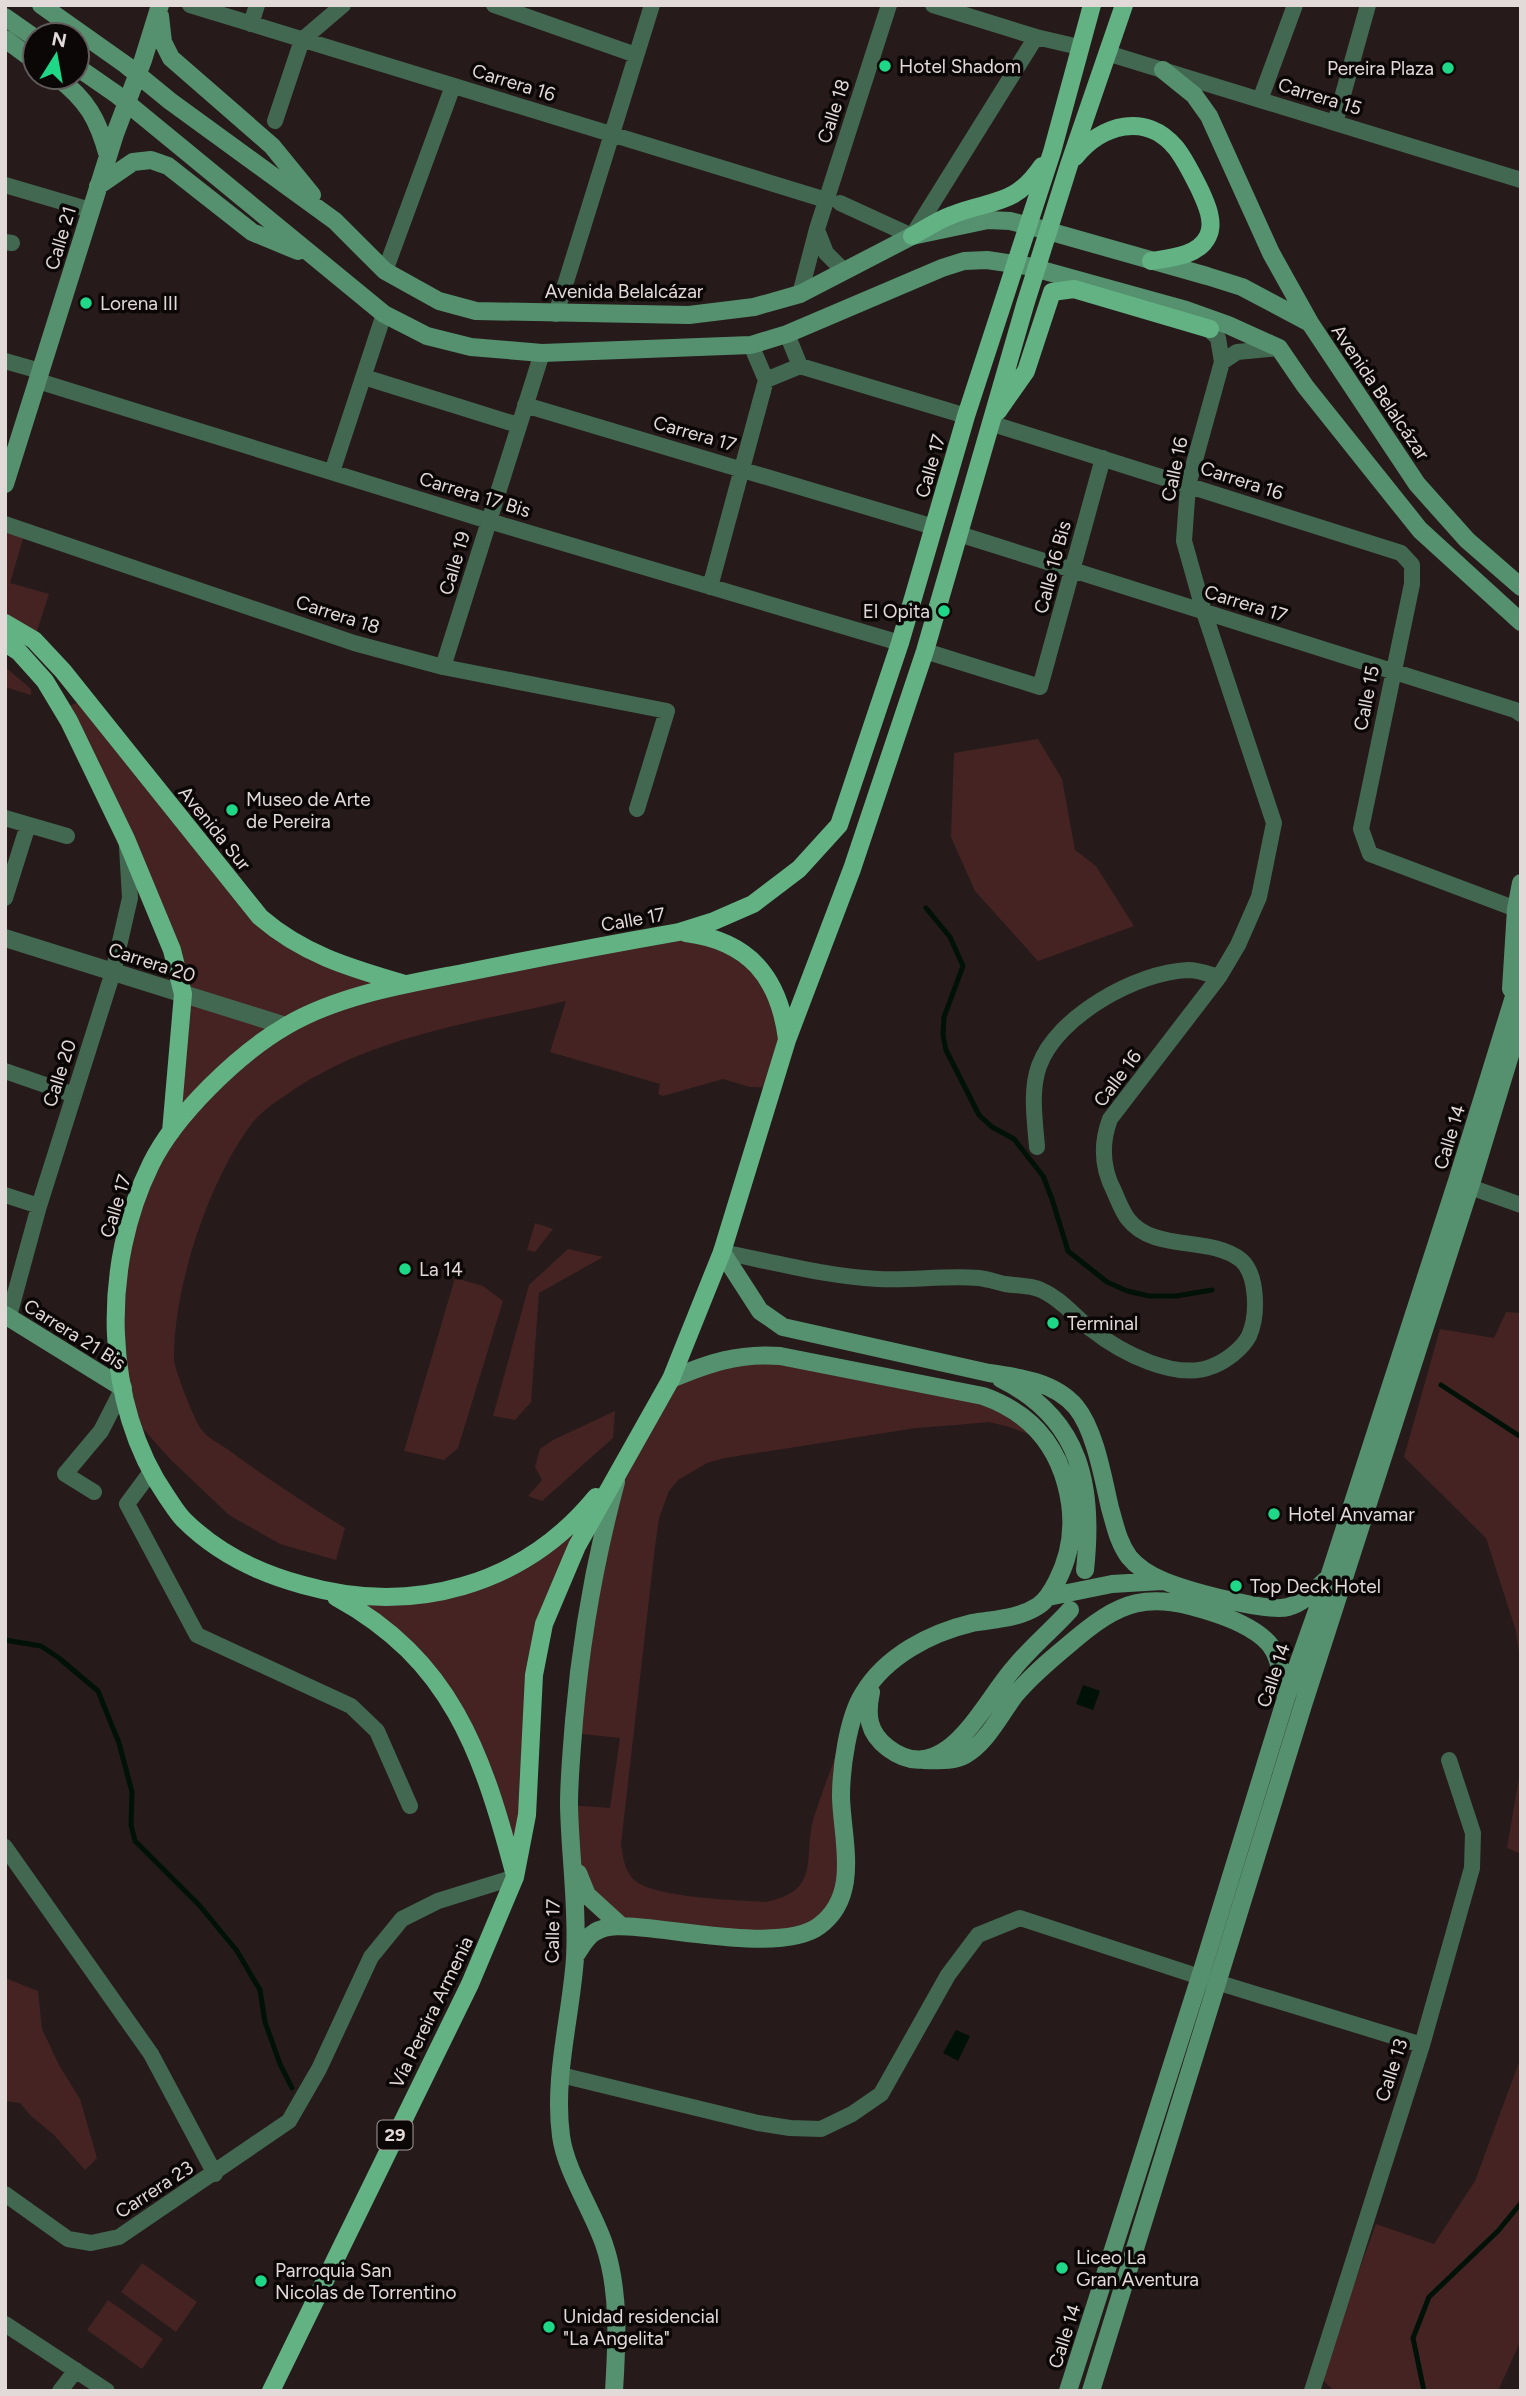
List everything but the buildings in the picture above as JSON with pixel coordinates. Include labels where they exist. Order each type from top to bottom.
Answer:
[{"type":"main road","name":"Avenida Belalcázar","points":[[41,5],[335,221],[385,271],[439,301],[475,311],[689,315],[754,307],[800,294],[912,236],[988,220],[1010,221],[1242,288],[1310,323],[1417,484],[1467,540],[1521,587]]},
{"type":"main road","points":[[160,5],[163,42],[171,58],[272,146],[335,221]]},
{"type":"main road","name":"Calle 21","points":[[5,484],[90,210],[160,5]]},
{"type":"main road","name":"Calle 17","points":[[621,1466],[587,1507],[552,1541],[512,1567],[468,1586],[422,1596],[374,1598],[326,1592],[275,1578],[224,1554],[182,1518],[150,1473],[128,1412],[118,1359],[116,1310],[121,1261],[134,1208],[151,1164],[171,1132],[221,1075],[286,1026],[329,1006],[405,984],[679,932],[714,920],[752,904],[799,869],[839,825],[900,643],[966,416],[1036,194],[1052,152],[1090,5]]},
{"type":"main road","name":"Calle 17","points":[[515,1877],[527,1815],[534,1675],[544,1624],[577,1546],[671,1379],[722,1252],[787,1040],[852,869],[925,651],[1025,305],[1124,5]]},
{"type":"main road","points":[[5,17],[21,28]]},
{"type":"main road","points":[[5,39],[21,51]]},
{"type":"main road","points":[[1163,70],[1194,94],[1209,116],[1271,253],[1310,323]]},
{"type":"main road","points":[[91,77],[116,94],[384,314],[427,336],[471,347],[542,353],[751,345],[787,334],[942,268],[964,261],[987,260],[1027,266],[1186,310],[1228,325],[1279,348],[1305,386],[1420,530],[1521,622]]},
{"type":"main road","points":[[75,91],[100,128],[108,156]]},
{"type":"main road","points":[[1069,165],[1084,146],[1115,127],[1148,129],[1163,136],[1175,147],[1190,169],[1207,205],[1209,235],[1204,243],[1177,258],[1151,261]]},
{"type":"main road","points":[[912,236],[951,215],[1009,198],[1034,177],[1052,152]]},
{"type":"main road","points":[[98,186],[133,162],[151,160],[168,166],[252,232],[317,259]]},
{"type":"main road","points":[[990,423],[1026,372],[1052,292],[1074,289],[1210,329]]},
{"type":"main road","name":"Avenida Sur","points":[[5,623],[34,640],[63,671],[260,917],[282,936],[333,962],[405,984]]},
{"type":"main road","points":[[5,643],[19,652],[44,681],[69,721],[127,839],[172,950],[183,995],[171,1132]]},
{"type":"main road","points":[[1515,1016],[1516,909],[1521,883]]},
{"type":"main road","points":[[679,932],[707,936],[733,946],[756,964],[773,986],[783,1012],[787,1040]]},
{"type":"main road","name":"Calle 14","points":[[1068,2391],[1325,1637],[1470,1187],[1515,1016],[1521,974]]},
{"type":"main road","name":"Calle 14","points":[[1091,2391],[1209,1980],[1286,1698],[1329,1577],[1457,1181],[1515,1016]]},
{"type":"main road","points":[[722,1252],[760,1311],[783,1327],[989,1373],[1023,1377],[1052,1388],[1076,1407],[1088,1429],[1119,1541],[1130,1559],[1147,1572],[1164,1581],[1244,1604],[1274,1609],[1303,1601],[1329,1577]]},
{"type":"main road","name":"Carrera 21 Bis","points":[[7,1316],[123,1388]]},
{"type":"main road","points":[[575,1956],[596,1931],[621,1926],[768,1939],[799,1936],[820,1926],[837,1906],[845,1882],[847,1865],[841,1797],[843,1768],[857,1707],[863,1693],[886,1666],[944,1630],[1021,1614],[1039,1605],[1048,1597],[1064,1566],[1068,1550],[1073,1518],[1070,1499],[1065,1479],[1046,1439],[1015,1410],[983,1396],[780,1356],[734,1357],[703,1365],[671,1379]]},
{"type":"main road","points":[[989,1373],[1020,1388],[1052,1415],[1066,1433],[1087,1500],[1089,1534],[1085,1570]]},
{"type":"main road","name":"Calle 17","points":[[614,2391],[616,2324],[612,2281],[604,2246],[565,2155],[561,2139],[561,2075],[575,1956],[569,1805],[578,1681],[593,1578],[621,1466]]},
{"type":"main road","points":[[1048,1597],[1112,1584],[1164,1581]]},
{"type":"main road","name":"Calle 17","points":[[326,1592],[369,1617],[398,1641],[424,1667],[447,1697],[466,1729],[485,1777],[515,1877]]},
{"type":"main road","points":[[873,1681],[867,1716],[874,1735],[899,1755],[923,1760],[951,1760],[971,1750],[1036,1672],[1110,1612],[1133,1603],[1152,1600],[1209,1611],[1235,1620],[1274,1649],[1288,1651],[1325,1637]]},
{"type":"main road","points":[[923,1760],[936,1758],[950,1748],[1016,1665],[1070,1610]]},
{"type":"main road","points":[[1274,1649],[1286,1698]]},
{"type":"main road","points":[[573,1860],[587,1895],[621,1926]]},
{"type":"main road","name":"Vía Pereira Armenia","points":[[271,2391],[470,1984],[515,1877]]},
{"type":"street","name":"Carrera 16","points":[[190,5],[833,201],[912,236]]},
{"type":"street","points":[[251,24],[257,5]]},
{"type":"street","points":[[275,121],[302,40],[343,5]]},
{"type":"street","points":[[494,5],[636,55]]},
{"type":"street","points":[[555,314],[652,5]]},
{"type":"street","name":"Calle 18","points":[[800,294],[817,229],[833,201],[889,5]]},
{"type":"street","points":[[933,5],[1035,37],[1079,47]]},
{"type":"street","points":[[1259,100],[1295,5]]},
{"type":"street","points":[[1335,123],[1368,5]]},
{"type":"street","points":[[912,236],[1035,37]]},
{"type":"street","name":"Carrera 15","points":[[1107,53],[1521,180]]},
{"type":"street","points":[[385,271],[453,86]]},
{"type":"street","points":[[5,185],[90,210]]},
{"type":"street","points":[[817,229],[826,253],[844,271]]},
{"type":"street","points":[[1186,310],[1218,338],[1222,362],[1237,352],[1279,348]]},
{"type":"street","points":[[332,472],[384,314]]},
{"type":"street","points":[[787,334],[800,366]]},
{"type":"street","points":[[710,587],[766,380],[751,345]]},
{"type":"street","name":"Calle 19","points":[[443,667],[542,353]]},
{"type":"street","name":"Carrera 17 Bis","points":[[5,361],[39,376],[332,472],[900,643]]},
{"type":"street","name":"Calle 16","points":[[722,1252],[840,1276],[891,1280],[979,1278],[1031,1287],[1043,1291],[1093,1331],[1140,1358],[1172,1369],[1196,1371],[1213,1366],[1239,1349],[1249,1335],[1254,1309],[1254,1286],[1242,1261],[1225,1252],[1151,1236],[1138,1228],[1129,1220],[1108,1180],[1103,1147],[1110,1119],[1219,977],[1238,945],[1259,897],[1274,823],[1204,612],[1184,541],[1188,485],[1222,362]]},
{"type":"street","points":[[766,380],[800,366],[966,416]]},
{"type":"street","points":[[363,377],[518,425]]},
{"type":"street","name":"Carrera 17","points":[[525,405],[934,527]]},
{"type":"street","name":"Carrera 16","points":[[990,423],[1401,553]]},
{"type":"street","name":"Calle 16 Bis","points":[[925,651],[1040,687],[1103,458]]},
{"type":"street","name":"Carrera 18","points":[[5,524],[354,643],[443,667],[667,711],[637,809]]},
{"type":"street","name":"Carrera 17","points":[[959,534],[1393,670],[1521,714]]},
{"type":"street","name":"Calle 15","points":[[1401,553],[1412,565],[1412,584],[1361,829],[1370,854],[1516,909]]},
{"type":"street","points":[[5,818],[67,836]]},
{"type":"street","points":[[5,898],[27,825]]},
{"type":"street","name":"Calle 20","points":[[7,1316],[113,972],[130,898],[127,839]]},
{"type":"street","name":"Carrera 20","points":[[5,938],[286,1026]]},
{"type":"street","points":[[1037,1147],[1034,1102],[1039,1066],[1050,1047],[1073,1021],[1086,1010],[1129,985],[1156,976],[1187,970],[1219,977]]},
{"type":"street","points":[[5,1071],[74,1095]]},
{"type":"street","points":[[1470,1187],[1521,1205]]},
{"type":"street","points":[[5,1195],[39,1206]]},
{"type":"street","points":[[94,1492],[65,1474],[101,1431],[123,1388]]},
{"type":"street","points":[[150,1473],[127,1504],[197,1634],[211,1643],[351,1706],[377,1731],[411,1806]]},
{"type":"street","name":"Calle 13","points":[[1312,2391],[1422,2045],[1472,1868],[1473,1833],[1449,1760]]},
{"type":"street","points":[[5,1847],[151,2054],[215,2174]]},
{"type":"street","name":"Carrera 23","points":[[5,2194],[68,2239],[91,2243],[119,2237],[289,2121],[319,2069],[371,1957],[402,1919],[438,1901],[515,1877]]},
{"type":"street","points":[[561,2075],[758,2123],[821,2129],[852,2114],[881,2094],[948,1975],[978,1935],[1020,1918],[1209,1980],[1422,2045]]},
{"type":"street","points":[[5,2324],[107,2391]]},
{"type":"street","points":[[60,2391],[76,2370]]},
{"type":"shaded area","points":[[5,524],[25,532],[10,583],[49,594],[34,640],[5,623]]},
{"type":"shaded area","points":[[5,667],[31,689],[31,695],[5,687]]},
{"type":"shaded area","points":[[84,704],[282,936],[405,984],[679,932],[733,946],[783,1012],[774,1088],[750,1087],[723,1079],[663,1096],[658,1094],[660,1084],[550,1052],[566,1001],[421,1034],[351,1059],[318,1075],[273,1104],[253,1122],[222,1173],[197,1235],[180,1300],[174,1360],[190,1406],[204,1432],[345,1528],[336,1560],[280,1544],[229,1515],[171,1460],[128,1412],[121,1261],[171,1132],[183,994],[69,706]]},
{"type":"shaded area","points":[[1038,739],[1062,779],[1075,850],[1096,866],[1134,926],[1038,961],[975,891],[951,837],[954,753]]},
{"type":"shaded area","points":[[535,1223],[553,1229],[535,1252],[527,1250]]},
{"type":"shaded area","points":[[568,1249],[603,1257],[539,1293],[531,1402],[515,1420],[493,1416],[529,1285]]},
{"type":"shaded area","points":[[455,1278],[483,1286],[503,1301],[458,1448],[444,1460],[404,1451]]},
{"type":"shaded area","points":[[1506,1312],[1521,1313],[1521,1668],[1516,1631],[1486,1538],[1404,1457],[1440,1329],[1494,1338]]},
{"type":"shaded area","points":[[734,1357],[983,1396],[1037,1437],[988,1422],[916,1428],[725,1458],[707,1463],[678,1480],[669,1491],[659,1518],[655,1547],[621,1844],[626,1867],[633,1879],[643,1885],[695,1897],[765,1902],[795,1890],[803,1881],[807,1870],[814,1817],[844,1733],[845,1882],[809,1932],[621,1926],[587,1895],[569,1805],[610,1808],[620,1738],[573,1733],[619,1470],[544,1624],[515,1877],[466,1729],[350,1595],[374,1598],[512,1567],[587,1507],[671,1379]]},
{"type":"shaded area","points":[[615,1411],[613,1438],[542,1501],[528,1496],[542,1480],[535,1467],[540,1449],[553,1440]]},
{"type":"shaded area","points":[[1083,1685],[1100,1691],[1093,1710],[1076,1704]]},
{"type":"shaded area","points":[[1521,1766],[1521,1854],[1507,1848]]},
{"type":"shaded area","points":[[5,1978],[38,1991],[42,2029],[59,2065],[80,2099],[97,2158],[85,2170],[20,2103],[5,2101]]},
{"type":"shaded area","points":[[956,2030],[970,2036],[958,2061],[943,2053]]},
{"type":"shaded area","points":[[1521,2057],[1521,2340],[1498,2391],[1334,2391],[1320,2377],[1376,2224],[1434,2244],[1475,2181]]},
{"type":"shaded area","points":[[142,2263],[197,2302],[176,2332],[121,2292]]},
{"type":"shaded area","points":[[108,2300],[163,2339],[142,2369],[87,2330]]},
{"type":"waterway","points":[[926,908],[950,937],[963,966],[944,1017],[946,1050],[979,1115],[992,1127],[1014,1139],[1043,1176],[1068,1251],[1107,1282],[1127,1291],[1149,1296],[1176,1296],[1212,1290]]},
{"type":"waterway","points":[[1441,1385],[1521,1437]]},
{"type":"waterway","points":[[5,1640],[41,1646],[98,1691],[119,1743],[132,1792],[131,1825],[135,1841],[200,1906],[237,1951],[260,1990],[265,2022],[292,2088]]},
{"type":"waterway","points":[[1424,2391],[1413,2338],[1429,2297],[1498,2231],[1521,2203]]},
{"type":"place","name":"Hotel Shadom","points":[[885,66]]},
{"type":"place","name":"Pereira Plaza","points":[[1448,68]]},
{"type":"place","name":"Lorena III","points":[[86,303]]},
{"type":"place","name":"El Opita","points":[[944,611]]},
{"type":"place","name":"Museo de Arte de Pereira","points":[[232,810]]},
{"type":"place","name":"La 14","points":[[405,1269]]},
{"type":"place","name":"Terminal","points":[[1053,1323]]},
{"type":"place","name":"Hotel Anvamar","points":[[1274,1514]]},
{"type":"place","name":"Top Deck Hotel","points":[[1236,1586]]},
{"type":"place","name":"Liceo La Gran Aventura","points":[[1062,2268]]},
{"type":"place","name":"Parroquia San Nicolas de Torrentino","points":[[261,2281]]},
{"type":"place","name":"Unidad residencial \"La Angelita\"","points":[[549,2327]]}]
